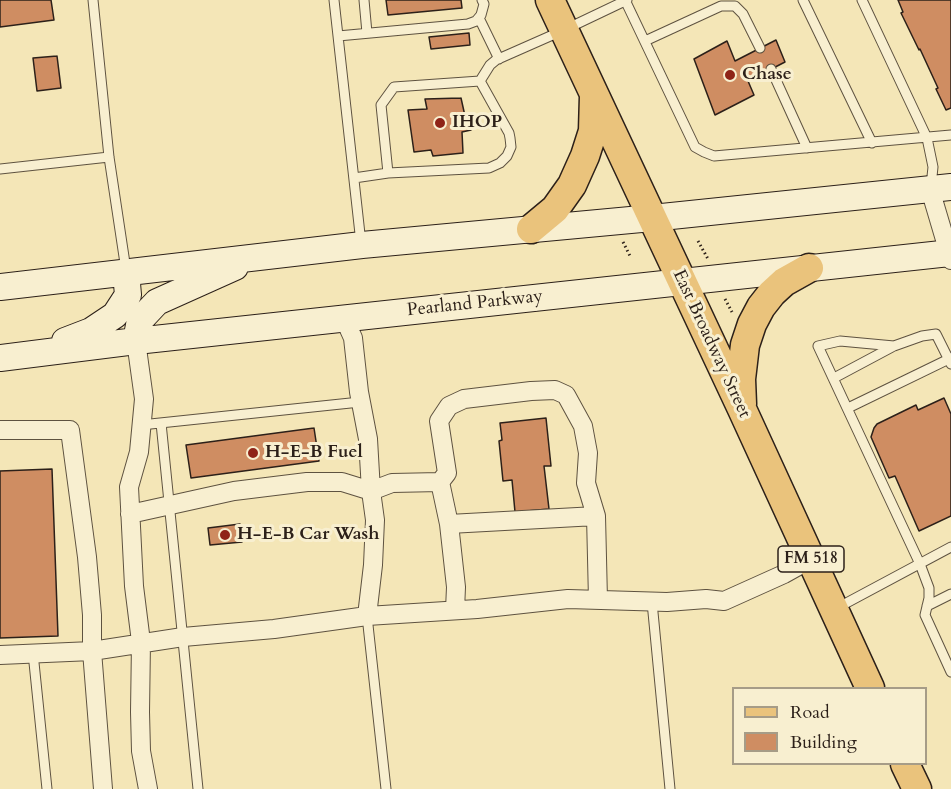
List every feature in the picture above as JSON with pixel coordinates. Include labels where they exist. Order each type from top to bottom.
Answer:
[{"type":"main road","name":"East Broadway Street","points":[[550,0],[870,687]]},
{"type":"main road","points":[[531,229],[555,208],[572,185],[593,131],[594,94]]},
{"type":"main road","points":[[0,287],[362,245],[941,188]]},
{"type":"main road","name":"Pearland Parkway","points":[[0,358],[682,281],[950,255]]},
{"type":"main road","points":[[136,341],[140,320],[157,302],[258,257]]},
{"type":"main road","points":[[742,409],[741,379],[745,345],[752,324],[772,293],[784,282],[808,268]]},
{"type":"main road","points":[[28,354],[91,331],[115,315],[128,295],[126,272]]},
{"type":"main road","points":[[905,765],[917,789]]},
{"type":"street","points":[[941,188],[950,255]]},
{"type":"street","points":[[344,318],[353,338],[360,402],[368,439],[375,520],[367,616]]},
{"type":"street","points":[[136,341],[144,399],[139,452],[129,487],[134,586],[141,642],[141,751],[148,789]]},
{"type":"street","points":[[455,610],[456,587],[449,524],[440,482],[447,473],[439,421],[449,406],[464,399],[531,391],[555,390],[566,395],[584,426],[588,453],[586,483],[596,516],[598,600]]},
{"type":"street","points":[[0,430],[70,430],[87,557],[92,615],[92,651],[104,789]]},
{"type":"street","points":[[130,514],[234,491],[307,482],[342,482],[371,491],[392,483],[440,482]]},
{"type":"street","points":[[449,524],[596,516]]},
{"type":"street","points":[[0,655],[92,651],[141,642],[274,629],[367,616],[568,599],[667,603],[706,599],[724,601],[811,559]]},
{"type":"lane","points":[[93,0],[109,157],[126,272]]},
{"type":"lane","points":[[334,0],[362,245]]},
{"type":"lane","points":[[364,0],[367,33]]},
{"type":"lane","points":[[338,36],[472,23],[479,18],[482,12],[484,4],[482,0]]},
{"type":"lane","points":[[480,81],[490,65],[499,59],[626,0],[695,147],[704,152],[714,156],[951,135]]},
{"type":"lane","points":[[803,0],[872,142]]},
{"type":"lane","points":[[862,0],[927,138],[933,167],[941,188]]},
{"type":"lane","points":[[645,41],[721,6],[735,6],[743,14],[760,48]]},
{"type":"lane","points":[[479,18],[499,59]]},
{"type":"lane","points":[[771,69],[807,148]]},
{"type":"lane","points":[[354,178],[388,173],[489,168],[500,164],[511,147],[510,138],[480,81]]},
{"type":"lane","points":[[388,173],[381,105],[394,87],[480,81]]},
{"type":"lane","points":[[0,169],[109,157]]},
{"type":"lane","points":[[834,378],[894,346],[922,336],[936,334],[950,361],[848,408]]},
{"type":"lane","points":[[894,346],[840,341],[818,346],[920,564],[929,588],[926,615],[951,672]]},
{"type":"lane","points":[[141,425],[360,402]]},
{"type":"lane","points":[[161,423],[198,789]]},
{"type":"lane","points":[[834,610],[951,547]]},
{"type":"lane","points":[[927,606],[951,594]]},
{"type":"lane","points":[[652,602],[670,789]]},
{"type":"lane","points":[[367,616],[386,789]]},
{"type":"lane","points":[[33,653],[48,789]]},
{"type":"path","points":[[698,241],[708,261]]},
{"type":"path","points":[[623,242],[630,256]]},
{"type":"building","points":[[0,0],[51,0],[54,20],[0,27]]},
{"type":"building","points":[[386,0],[461,0],[462,8],[388,15]]},
{"type":"building","points":[[898,0],[951,0],[951,108],[946,110],[920,49],[901,13],[903,12]]},
{"type":"building","points":[[469,33],[470,45],[431,49],[429,37]]},
{"type":"building","name":"Chase","points":[[776,40],[785,62],[748,81],[754,95],[715,115],[694,59],[727,41],[735,61]]},
{"type":"building","points":[[57,56],[61,88],[37,91],[33,58]]},
{"type":"building","name":"IHOP","points":[[461,98],[465,116],[471,114],[471,130],[462,132],[463,153],[433,156],[431,150],[414,152],[408,110],[427,109],[425,99]]},
{"type":"building","points":[[944,398],[951,414],[951,516],[919,531],[895,476],[889,478],[871,437],[877,424],[916,405],[918,410]]},
{"type":"building","points":[[546,418],[551,466],[544,466],[549,509],[515,512],[512,480],[503,481],[499,441],[502,440],[500,423]]},
{"type":"building","name":"H-E-B Fuel","points":[[314,428],[319,461],[191,478],[186,445]]},
{"type":"building","points":[[52,469],[58,636],[0,638],[0,471]]},
{"type":"building","name":"H-E-B Car Wash","points":[[240,524],[242,542],[210,545],[208,528]]},
{"type":"place","name":"Chase","points":[[730,75]]},
{"type":"place","name":"IHOP","points":[[440,123]]},
{"type":"place","name":"H-E-B Fuel","points":[[253,453]]},
{"type":"place","name":"H-E-B Car Wash","points":[[225,535]]}]
